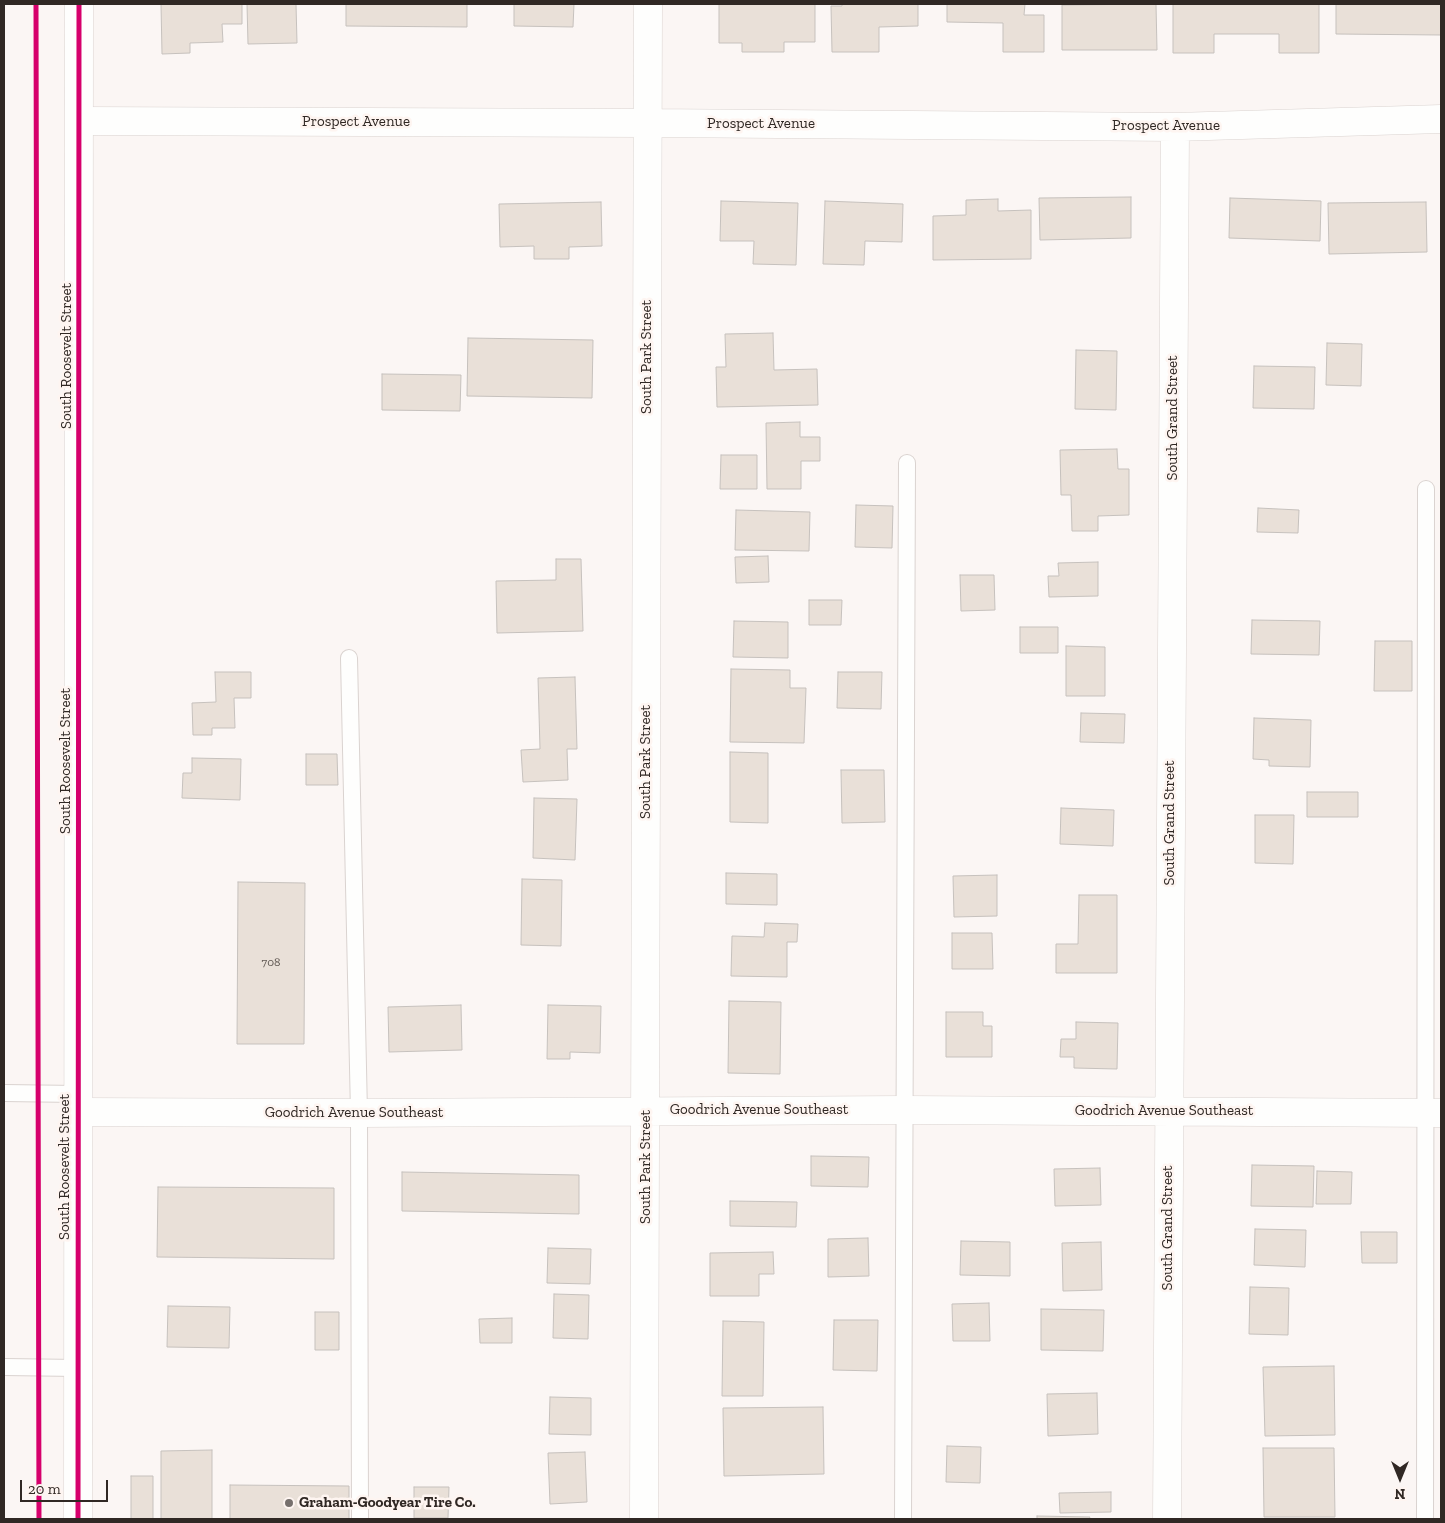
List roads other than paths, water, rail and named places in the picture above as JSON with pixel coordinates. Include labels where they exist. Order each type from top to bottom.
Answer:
[{"type":"street","name":"South Roosevelt Street","points":[[78,1519],[79,4]]},
{"type":"street","name":"South Park Street","points":[[644,1519],[648,4]]},
{"type":"street","name":"Prospect Avenue","points":[[80,121],[1175,127],[1441,119]]},
{"type":"street","name":"South Grand Street","points":[[1167,1519],[1175,127]]},
{"type":"street","name":"Goodrich Avenue Southeast","points":[[77,1103],[359,1113],[904,1110],[1434,1113]]},
{"type":"lane","points":[[903,1519],[907,463]]},
{"type":"lane","points":[[1425,1519],[1434,1113],[1426,489]]},
{"type":"lane","points":[[349,658],[359,1113],[360,1519]]},
{"type":"lane","points":[[4,1093],[77,1103]]},
{"type":"lane","points":[[4,1367],[78,1368]]},
{"type":"place","name":"Graham-Goodyear Tire Co.","points":[[289,1503]]}]
